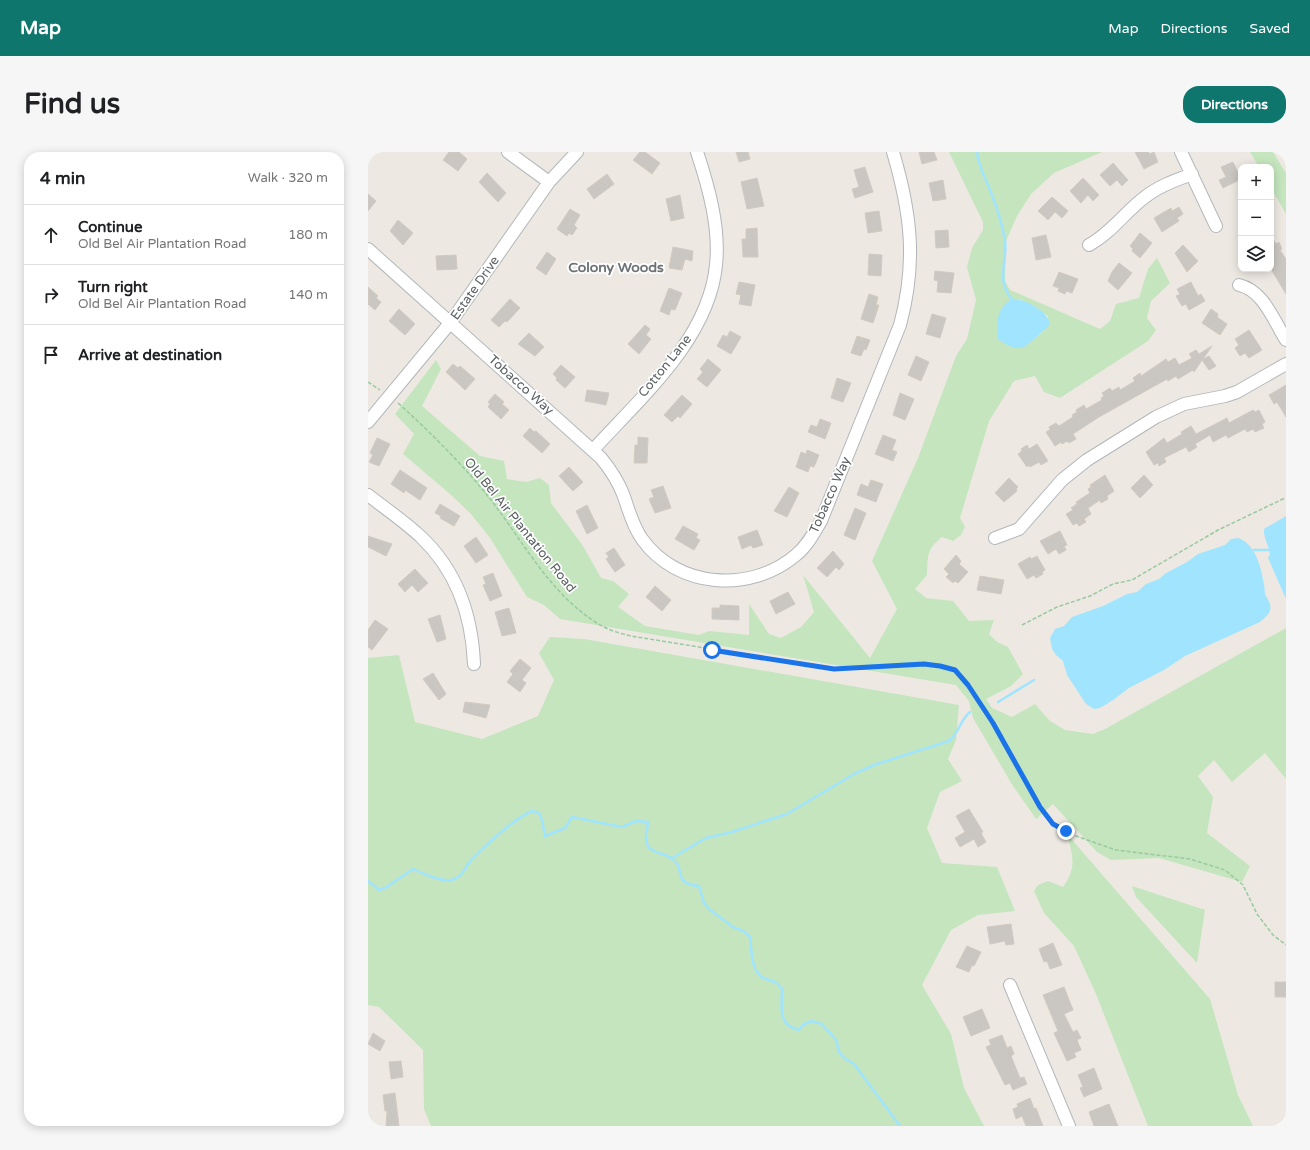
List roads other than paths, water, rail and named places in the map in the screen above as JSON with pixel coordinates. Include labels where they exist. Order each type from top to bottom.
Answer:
[{"type":"street","points":[[508,152],[549,182]]},
{"type":"street","name":"Estate Drive","points":[[368,422],[450,323],[549,182],[577,152]]},
{"type":"street","name":"Cotton Lane","points":[[593,450],[675,358],[699,322],[708,301],[716,265],[715,232],[711,201],[697,152]]},
{"type":"street","name":"Tobacco Way","points":[[368,249],[593,450],[609,467],[617,480],[633,523],[642,538],[660,558],[672,567],[698,578],[727,581],[743,580],[766,573],[796,555],[814,534],[821,521],[896,337],[906,303],[910,276],[911,237],[905,200],[893,152]]},
{"type":"street","points":[[1181,152],[1216,226]]},
{"type":"street","points":[[1089,245],[1108,233],[1146,197],[1169,183],[1192,174]]},
{"type":"street","points":[[1239,285],[1247,287],[1256,293],[1286,340]]},
{"type":"street","points":[[995,538],[1019,529],[1062,480],[1087,460],[1156,417],[1184,404],[1225,396],[1237,392],[1286,364]]},
{"type":"street","points":[[368,495],[421,536],[449,571],[465,604],[473,644],[474,664]]},
{"type":"street","points":[[1010,985],[1069,1126]]},
{"type":"water","points":[[1012,299],[1017,299],[1034,306],[1048,318],[1050,323],[1047,328],[1029,344],[1019,348],[1014,348],[1007,345],[998,339],[997,327],[1000,311],[1007,302]]},
{"type":"water","points":[[1286,516],[1286,599],[1268,558],[1270,554],[1264,529]]},
{"type":"water","points":[[1238,538],[1249,545],[1257,557],[1265,594],[1270,606],[1270,611],[1267,616],[1260,622],[1185,656],[1164,670],[1129,688],[1100,708],[1094,709],[1086,704],[1067,675],[1063,661],[1052,649],[1050,638],[1055,629],[1064,626],[1072,617],[1103,606],[1127,594],[1137,592],[1146,584],[1159,579],[1166,573],[1187,562],[1198,554],[1225,545],[1231,539]]},
{"type":"waterway","points":[[977,152],[980,167],[990,190],[1005,240],[1003,278],[1004,285],[1012,299]]},
{"type":"waterway","points":[[1254,550],[1270,550]]},
{"type":"waterway","points":[[998,702],[1034,680]]},
{"type":"waterway","points":[[672,858],[706,838],[732,832],[787,814],[854,774],[874,765],[949,741],[970,712]]},
{"type":"waterway","points":[[368,881],[379,890],[385,888],[413,869],[442,880],[455,879],[461,874],[472,859],[493,839],[517,820],[532,811],[539,813],[545,836],[565,828],[572,817],[622,827],[636,821],[648,822],[646,838],[647,844],[651,850],[668,856],[676,862],[682,879],[690,885],[699,886],[704,903],[709,909],[733,927],[743,931],[750,937],[752,958],[755,969],[761,977],[777,983],[782,989],[782,1014],[787,1024],[792,1028],[799,1030],[804,1024],[812,1021],[822,1024],[836,1040],[839,1052],[844,1058],[854,1064],[900,1126]]},
{"type":"district","name":"Colony Woods","points":[[616,267]]}]
